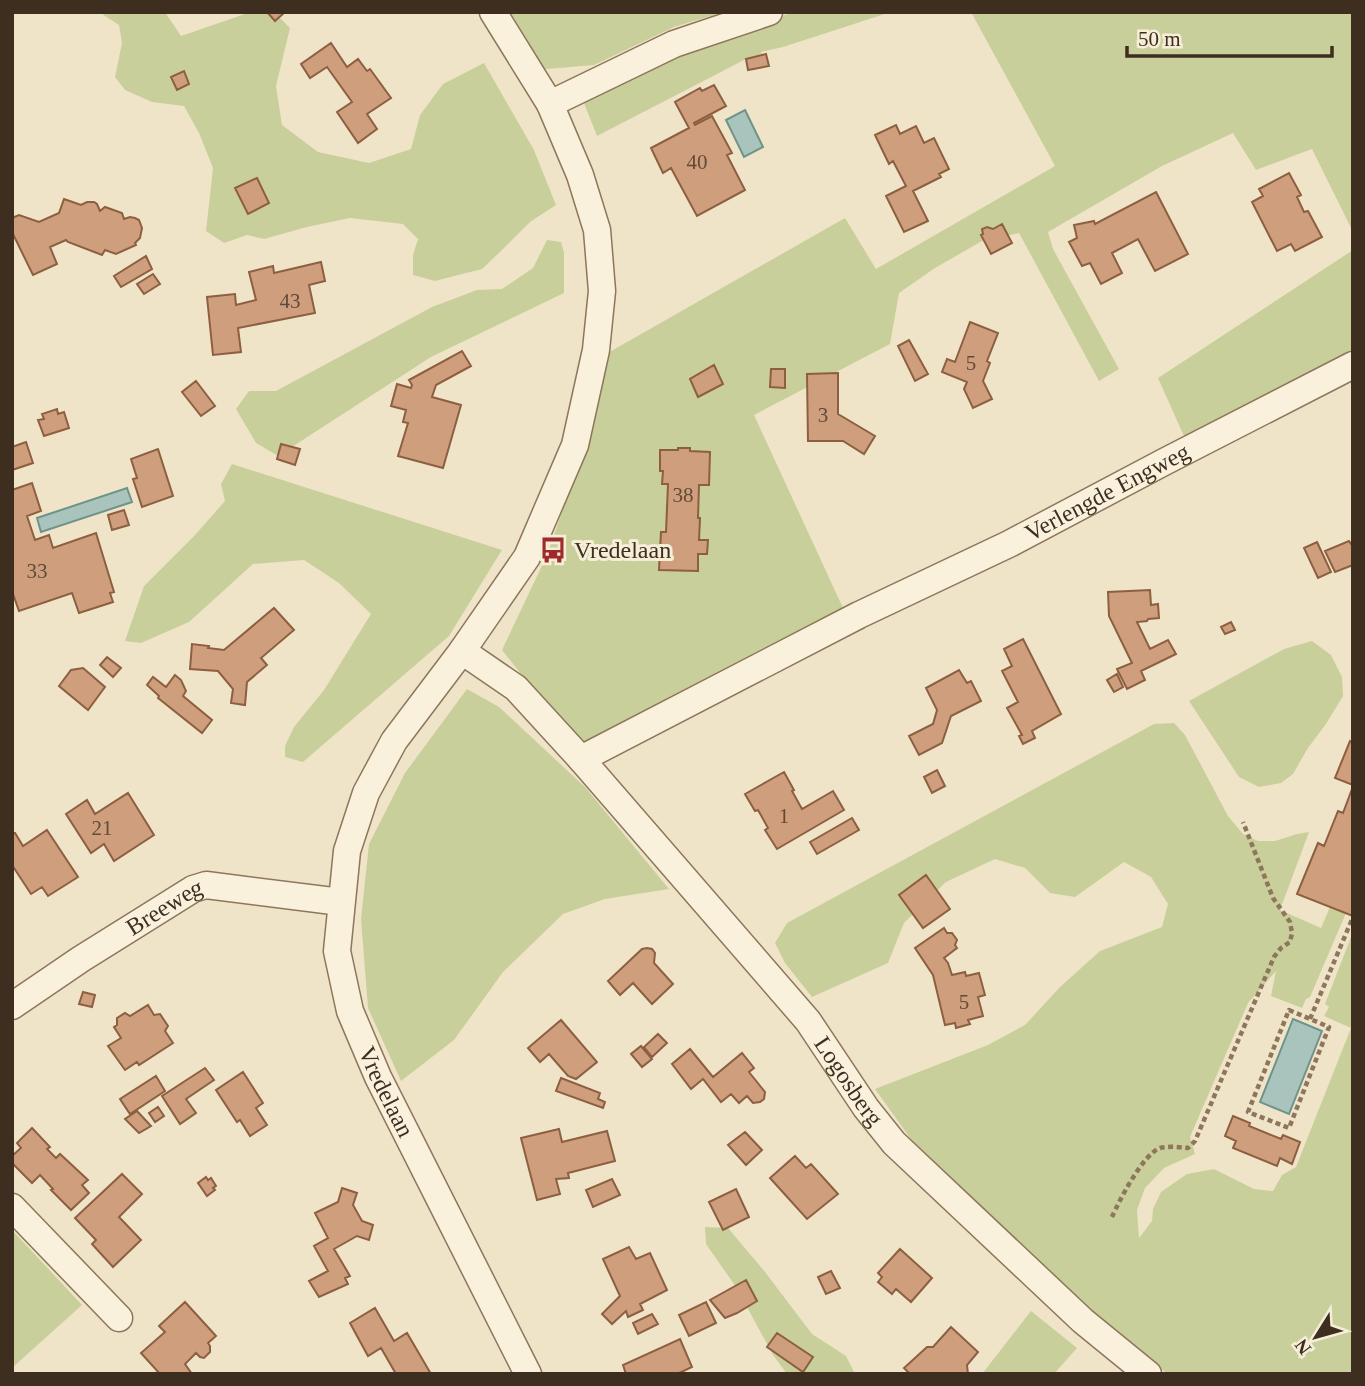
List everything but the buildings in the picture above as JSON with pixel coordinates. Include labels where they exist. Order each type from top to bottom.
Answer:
[{"type":"street","name":"Vredelaan","points":[[493,12],[550,104],[580,176],[597,230],[602,291],[596,350],[575,445],[527,557],[462,651],[394,741],[366,793],[346,851],[337,951],[350,1012],[378,1077],[528,1374]]},
{"type":"street","points":[[550,104],[674,44],[769,12]]},
{"type":"street","name":"Verlengde Engweg","points":[[581,759],[859,615],[1009,544],[1353,365]]},
{"type":"street","name":"Logosberg","points":[[462,651],[516,688],[581,759],[808,1021],[866,1108],[894,1143],[1083,1321],[1148,1374]]},
{"type":"street","name":"Breeweg","points":[[12,1006],[193,889],[206,885],[341,902]]},
{"type":"street","points":[[12,1207],[120,1318]]},
{"type":"path","points":[[1112,1217],[1121,1197],[1155,1151],[1162,1147],[1188,1148],[1195,1141],[1274,957],[1290,942],[1290,922],[1273,898],[1243,822]]},
{"type":"path","points":[[1310,1019],[1353,917]]},
{"type":"path","points":[[1289,1010],[1310,1019],[1329,1027],[1289,1128],[1248,1112],[1289,1010]]},
{"type":"green space","points":[[99,12],[165,12],[181,36],[245,14],[274,12],[290,28],[276,86],[282,125],[318,152],[369,163],[411,149],[420,115],[443,84],[484,63],[534,150],[556,205],[530,222],[482,269],[435,281],[413,275],[413,255],[418,239],[403,224],[350,218],[264,239],[247,235],[224,243],[206,231],[213,168],[199,133],[184,106],[152,102],[125,90],[115,77],[122,43],[119,25]]},
{"type":"green space","points":[[500,12],[724,12],[674,27],[594,65],[536,70]]},
{"type":"green space","points":[[794,12],[891,12],[761,52],[762,54],[746,59],[597,136],[582,98],[683,49]]},
{"type":"green space","points":[[971,12],[1353,12],[1353,232],[1312,149],[1256,170],[1233,133],[1162,166],[1048,232],[1053,249],[1119,369],[1099,381],[1019,233],[982,241],[935,268],[899,293],[890,344],[754,415],[849,621],[588,758],[502,650],[548,553],[574,476],[599,358],[845,218],[876,269],[1055,166]]},
{"type":"green space","points":[[547,240],[561,242],[564,253],[564,293],[431,357],[278,456],[256,443],[236,409],[249,391],[276,391],[432,307],[477,290],[502,289],[533,268]]},
{"type":"green space","points":[[1353,250],[1353,359],[1188,445],[1158,378]]},
{"type":"green space","points":[[232,464],[502,550],[449,636],[303,762],[285,757],[285,746],[294,727],[324,690],[371,614],[339,583],[304,560],[253,564],[189,622],[141,643],[125,641],[144,586],[225,501],[221,484]]},
{"type":"green space","points":[[1312,641],[1331,655],[1342,677],[1343,696],[1293,774],[1281,783],[1259,787],[1239,777],[1189,701],[1284,649]]},
{"type":"green space","points":[[467,689],[499,707],[585,787],[669,889],[605,899],[563,914],[503,972],[454,1040],[401,1081],[368,1008],[361,919],[369,844],[405,773]]},
{"type":"green space","points":[[1174,723],[1185,735],[1228,816],[1243,834],[1258,841],[1275,841],[1309,832],[1280,910],[1321,928],[1330,907],[1346,913],[1310,997],[1302,1008],[1271,996],[1276,971],[1248,1003],[1190,1137],[1195,1154],[1164,1168],[1145,1188],[1137,1210],[1139,1238],[1152,1221],[1153,1209],[1161,1192],[1187,1174],[1214,1169],[1254,1189],[1273,1191],[1282,1175],[1296,1167],[1351,1028],[1324,1016],[1329,1007],[1325,1004],[1353,932],[1353,1374],[1168,1374],[1061,1292],[933,1170],[875,1089],[988,1045],[1025,1025],[1060,987],[1100,951],[1162,927],[1168,904],[1151,877],[1124,862],[1075,897],[1050,893],[1025,868],[995,859],[946,882],[904,923],[888,963],[812,997],[785,963],[775,943],[787,923],[1154,724]]},
{"type":"green space","points":[[705,1227],[728,1228],[812,1334],[846,1356],[855,1374],[787,1374],[773,1355],[736,1287],[706,1244]]},
{"type":"green space","points":[[12,1230],[82,1305],[12,1368]]},
{"type":"green space","points":[[1031,1311],[1077,1348],[1054,1374],[982,1374]]},
{"type":"water","points":[[745,110],[763,147],[744,157],[726,120]]},
{"type":"water","points":[[127,488],[132,502],[41,532],[37,518]]},
{"type":"water","points":[[1293,1019],[1322,1031],[1289,1114],[1260,1102]]},
{"type":"place","name":"Vredelaan","points":[[553,550]]}]
